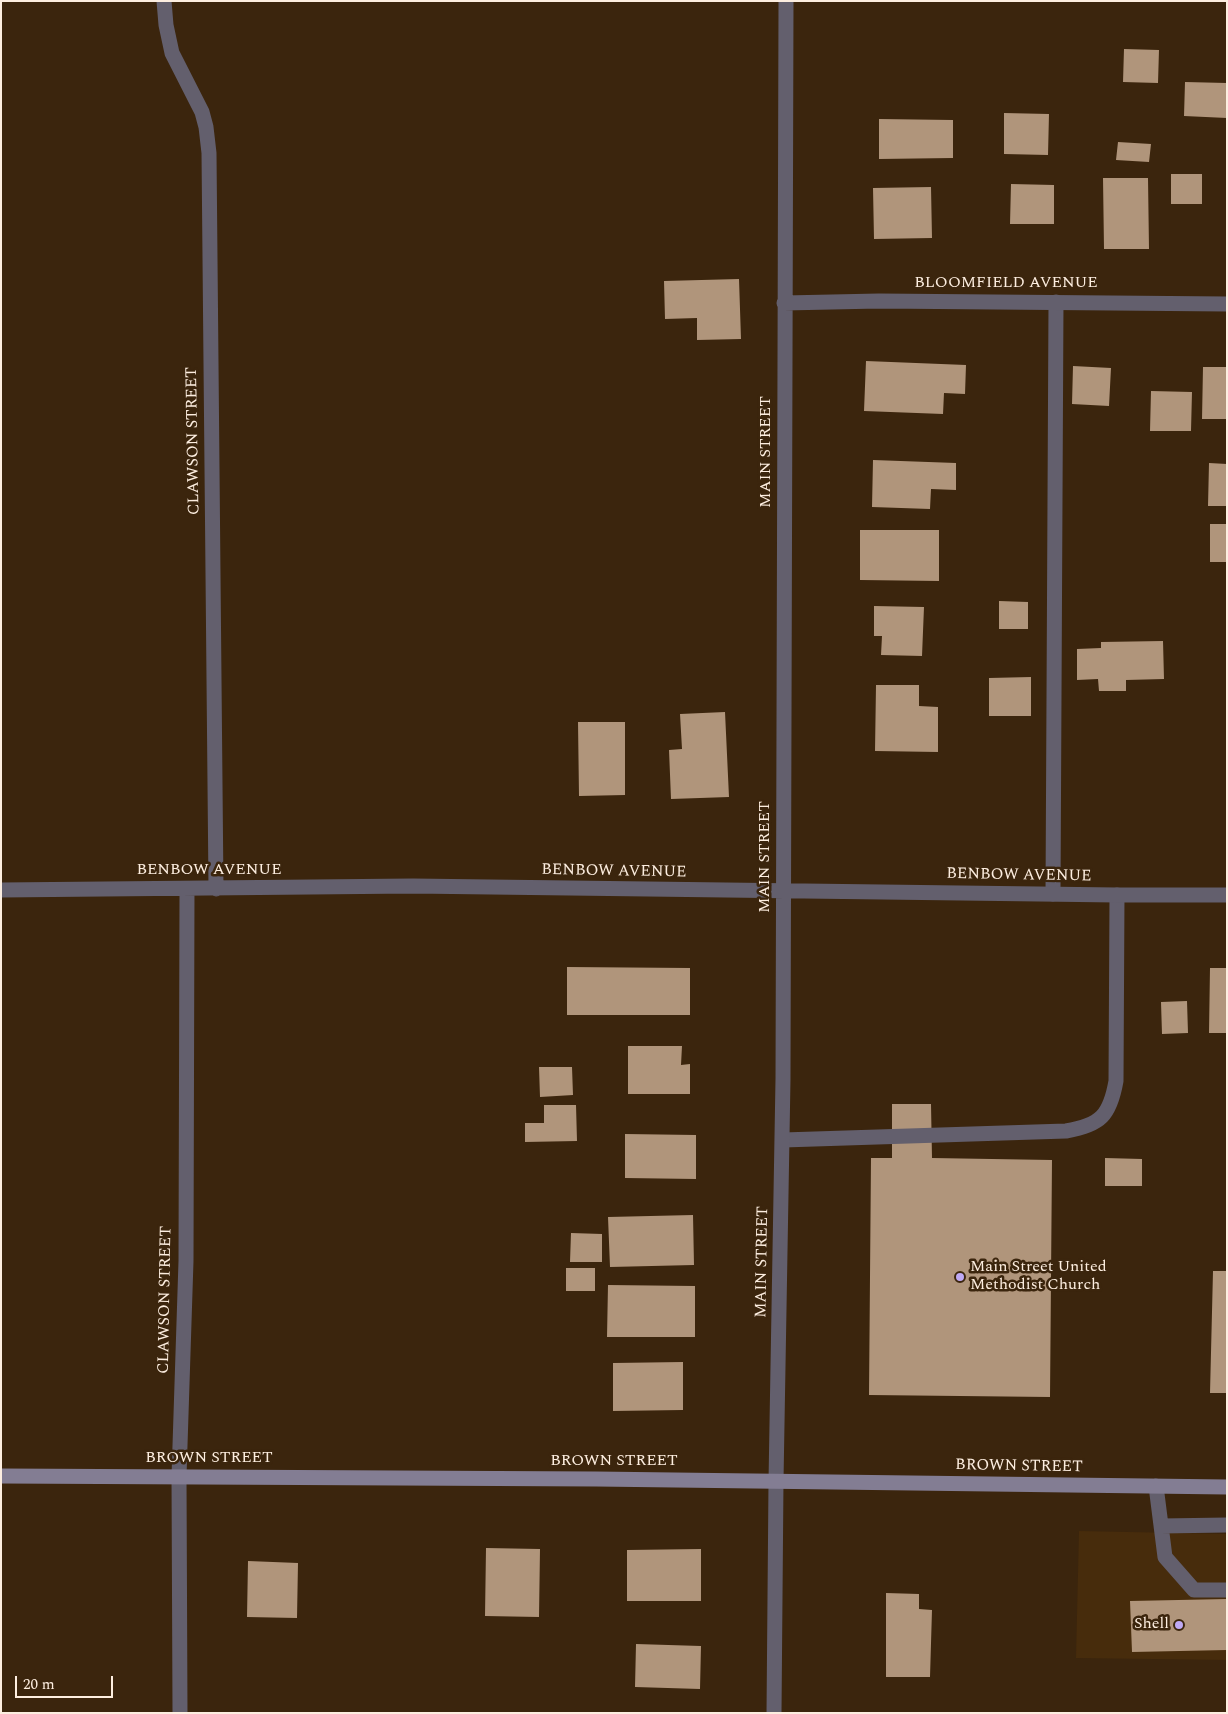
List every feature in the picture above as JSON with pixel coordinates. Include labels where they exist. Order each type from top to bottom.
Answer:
[{"type":"street","name":"CLAWSON STREET","points":[[164,1],[166,25],[172,53],[202,112],[209,153],[216,889]]},
{"type":"street","name":"MAIN STREET","points":[[774,1713],[776,1481],[783,1140],[786,1]]},
{"type":"street","name":"BLOOMFIELD AVENUE","points":[[784,303],[879,301],[1227,304]]},
{"type":"street","points":[[1053,894],[1056,302]]},
{"type":"street","name":"BENBOW AVENUE","points":[[1,890],[413,886],[784,892],[1227,894]]},
{"type":"street","name":"CLAWSON STREET","points":[[180,1713],[179,1476],[186,1261],[187,889]]},
{"type":"street","points":[[783,1140],[1066,1132],[1079,1129],[1105,1114],[1112,1104],[1116,1081],[1117,895]]},
{"type":"street","name":"BROWN STREET","points":[[1,1476],[776,1481],[1227,1487]]},
{"type":"street","points":[[1156,1486],[1165,1557],[1194,1590],[1227,1590]]},
{"type":"street","points":[[1161,1526],[1227,1524]]},
{"type":"shaded area","points":[[1079,1531],[1227,1534],[1227,1660],[1076,1658]]},
{"type":"building","points":[[1124,49],[1159,50],[1158,83],[1123,82]]},
{"type":"building","points":[[1185,82],[1227,83],[1227,118],[1184,116]]},
{"type":"building","points":[[1004,113],[1049,114],[1048,155],[1004,154]]},
{"type":"building","points":[[879,119],[953,120],[953,158],[879,159]]},
{"type":"building","points":[[1118,142],[1151,144],[1149,162],[1116,160]]},
{"type":"building","points":[[1171,174],[1202,174],[1202,204],[1171,204]]},
{"type":"building","points":[[1103,178],[1148,178],[1149,249],[1104,249]]},
{"type":"building","points":[[1011,184],[1054,185],[1054,224],[1010,224]]},
{"type":"building","points":[[931,187],[932,238],[874,239],[873,188]]},
{"type":"building","points":[[739,279],[741,339],[697,340],[697,318],[665,319],[664,281]]},
{"type":"building","points":[[866,361],[966,365],[965,394],[944,393],[943,414],[864,411]]},
{"type":"building","points":[[1073,366],[1111,368],[1109,406],[1072,404]]},
{"type":"building","points":[[1203,367],[1227,367],[1227,419],[1202,419]]},
{"type":"building","points":[[1151,391],[1192,392],[1191,431],[1150,431]]},
{"type":"building","points":[[873,460],[956,463],[956,490],[931,489],[930,509],[872,507]]},
{"type":"building","points":[[1209,463],[1227,464],[1227,506],[1208,506]]},
{"type":"building","points":[[1210,524],[1227,524],[1227,562],[1210,562]]},
{"type":"building","points":[[860,530],[939,530],[939,581],[860,580]]},
{"type":"building","points":[[999,601],[1028,602],[1028,629],[999,629]]},
{"type":"building","points":[[874,606],[924,607],[922,656],[881,655],[882,636],[874,636]]},
{"type":"building","points":[[1163,641],[1164,679],[1126,680],[1126,691],[1099,691],[1098,679],[1077,680],[1077,649],[1101,648],[1101,642]]},
{"type":"building","points":[[1031,677],[1031,716],[989,716],[989,678]]},
{"type":"building","points":[[876,685],[919,685],[919,706],[938,707],[938,752],[875,751]]},
{"type":"building","points":[[725,712],[729,797],[671,799],[669,750],[682,749],[680,714]]},
{"type":"building","points":[[578,722],[625,722],[625,795],[579,796]]},
{"type":"building","points":[[567,967],[690,968],[690,1015],[567,1015]]},
{"type":"building","points":[[1210,968],[1227,968],[1227,1033],[1209,1033]]},
{"type":"building","points":[[1187,1001],[1188,1033],[1162,1034],[1161,1002]]},
{"type":"building","points":[[628,1046],[682,1046],[681,1065],[690,1064],[690,1094],[628,1094]]},
{"type":"building","points":[[539,1067],[572,1067],[573,1095],[540,1097]]},
{"type":"building","name":"Main Street United Methodist Church","points":[[892,1104],[931,1104],[932,1158],[1052,1160],[1050,1397],[869,1395],[871,1158],[892,1158]]},
{"type":"building","points":[[544,1105],[576,1105],[577,1141],[525,1142],[525,1123],[544,1123]]},
{"type":"building","points":[[625,1134],[696,1135],[696,1179],[625,1178]]},
{"type":"building","points":[[1105,1158],[1142,1159],[1142,1186],[1105,1186]]},
{"type":"building","points":[[693,1215],[694,1265],[610,1267],[608,1217]]},
{"type":"building","points":[[571,1233],[602,1234],[602,1262],[570,1262]]},
{"type":"building","points":[[566,1268],[595,1268],[595,1291],[566,1291]]},
{"type":"building","points":[[1213,1271],[1227,1271],[1227,1393],[1210,1393]]},
{"type":"building","points":[[608,1285],[695,1286],[695,1337],[607,1337]]},
{"type":"building","points":[[683,1362],[683,1410],[613,1411],[613,1363]]},
{"type":"building","points":[[486,1548],[540,1549],[539,1617],[485,1616]]},
{"type":"building","points":[[701,1549],[701,1601],[627,1601],[627,1550]]},
{"type":"building","points":[[248,1561],[298,1563],[297,1618],[247,1617]]},
{"type":"building","points":[[886,1593],[919,1594],[919,1609],[932,1610],[930,1677],[886,1677]]},
{"type":"building","name":"Shell","points":[[1227,1599],[1227,1650],[1132,1652],[1130,1601]]},
{"type":"building","points":[[636,1644],[701,1646],[700,1689],[635,1687]]},
{"type":"place","name":"Main Street United Methodist Church","points":[[960,1277]]},
{"type":"place","name":"Shell","points":[[1179,1625]]}]
